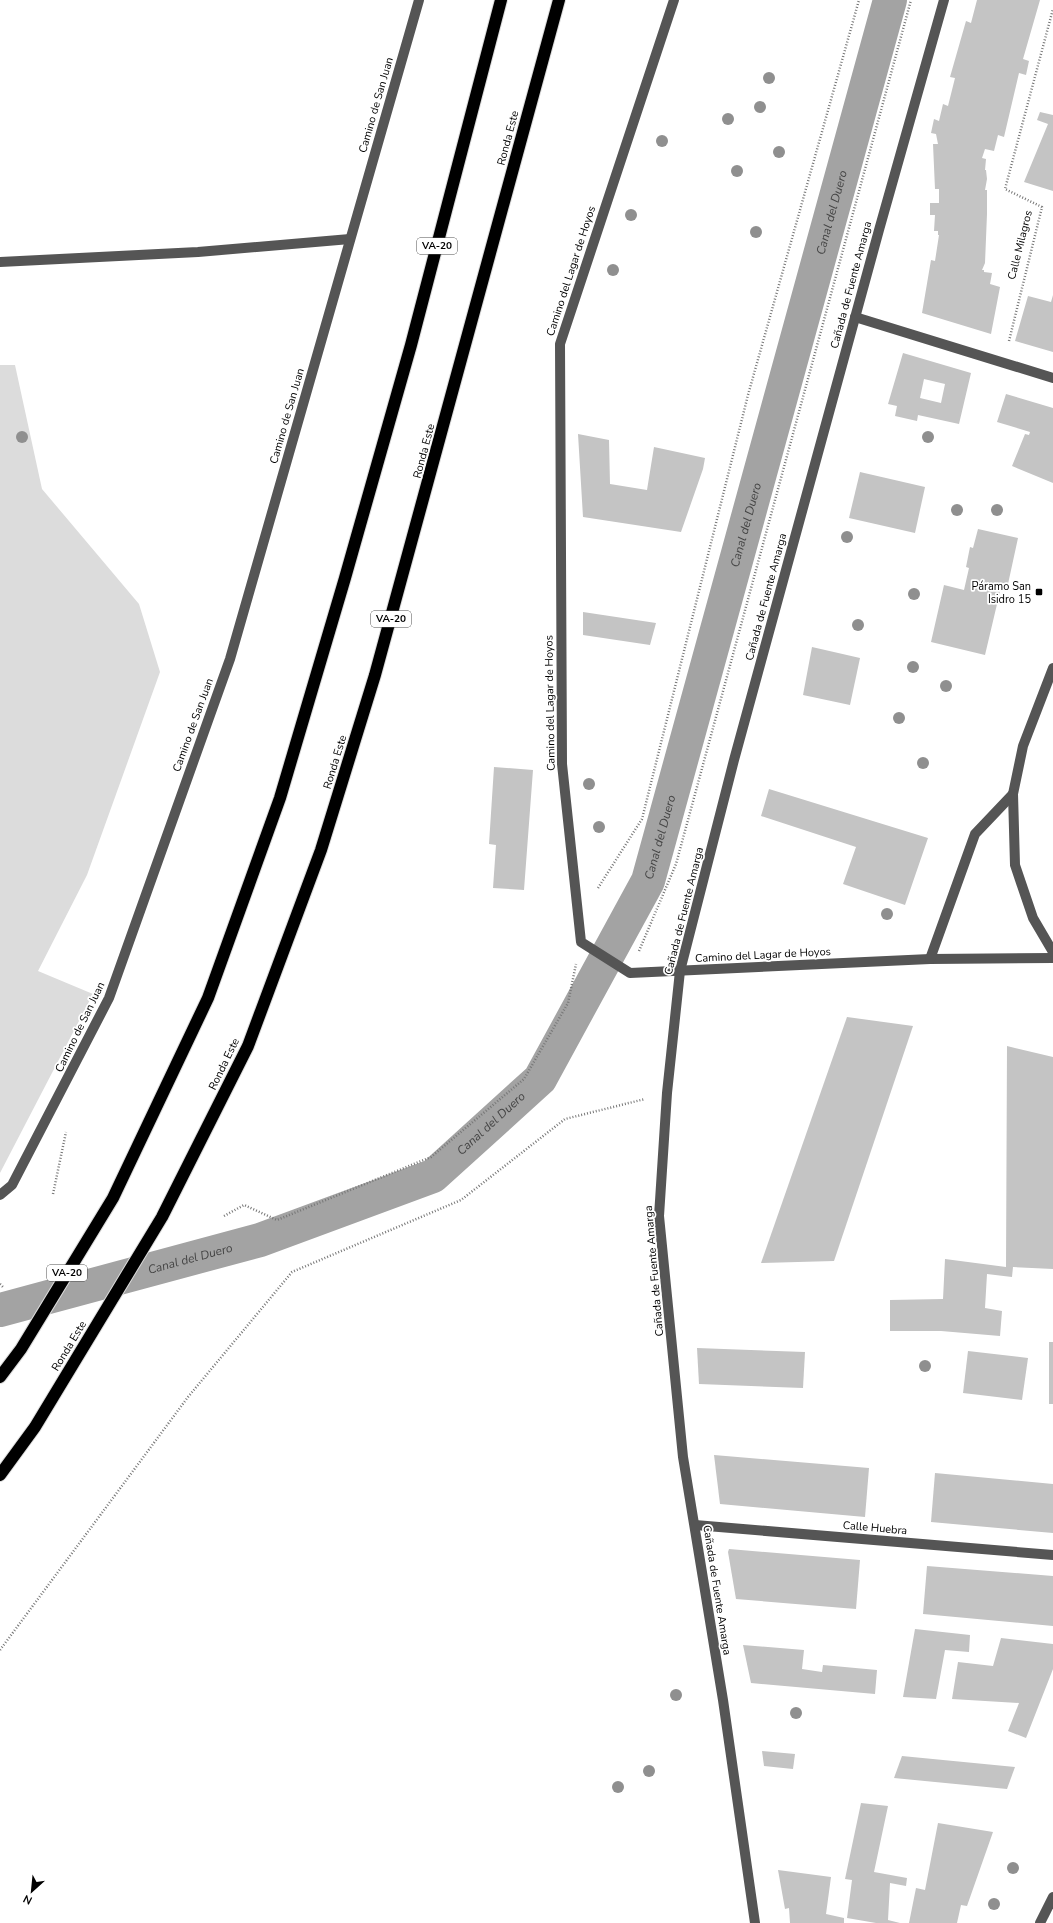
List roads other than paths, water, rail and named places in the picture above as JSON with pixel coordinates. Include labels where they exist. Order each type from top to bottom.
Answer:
[{"type":"highway","name":"VA-20","points":[[0,1377],[21,1348],[113,1198],[208,998],[280,798],[345,578],[408,353],[501,0]]},
{"type":"highway","name":"Ronda Este","points":[[0,1475],[35,1427],[162,1217],[248,1046],[321,850],[375,675],[420,514],[558,0]]},
{"type":"street","name":"Camino de San Juan","points":[[0,1194],[12,1185],[109,998],[230,659],[419,0]]},
{"type":"street","name":"Camino del Lagar de Hoyos","points":[[674,0],[560,344],[562,764],[581,942],[630,973],[930,959],[1053,958]]},
{"type":"street","name":"Cañada de Fuente Amarga","points":[[755,1923],[724,1708],[684,1457],[660,1216],[667,1093],[680,971],[734,760],[855,317],[944,0]]},
{"type":"street","points":[[0,262],[198,252],[350,239]]},
{"type":"street","points":[[855,317],[1053,378]]},
{"type":"street","points":[[1053,668],[1023,746],[1012,794],[1015,865],[1033,918],[1053,952]]},
{"type":"street","points":[[930,959],[976,834],[1012,794]]},
{"type":"street","name":"Calle Huebra","points":[[695,1524],[1053,1555]]},
{"type":"street","points":[[1040,1923],[1053,1897]]},
{"type":"waterway","name":"Canal del Duero","points":[[0,1310],[260,1240],[433,1176],[540,1079],[648,881],[890,0]]},
{"type":"place","name":"Páramo San Isidro 15","points":[[1039,592]]}]
